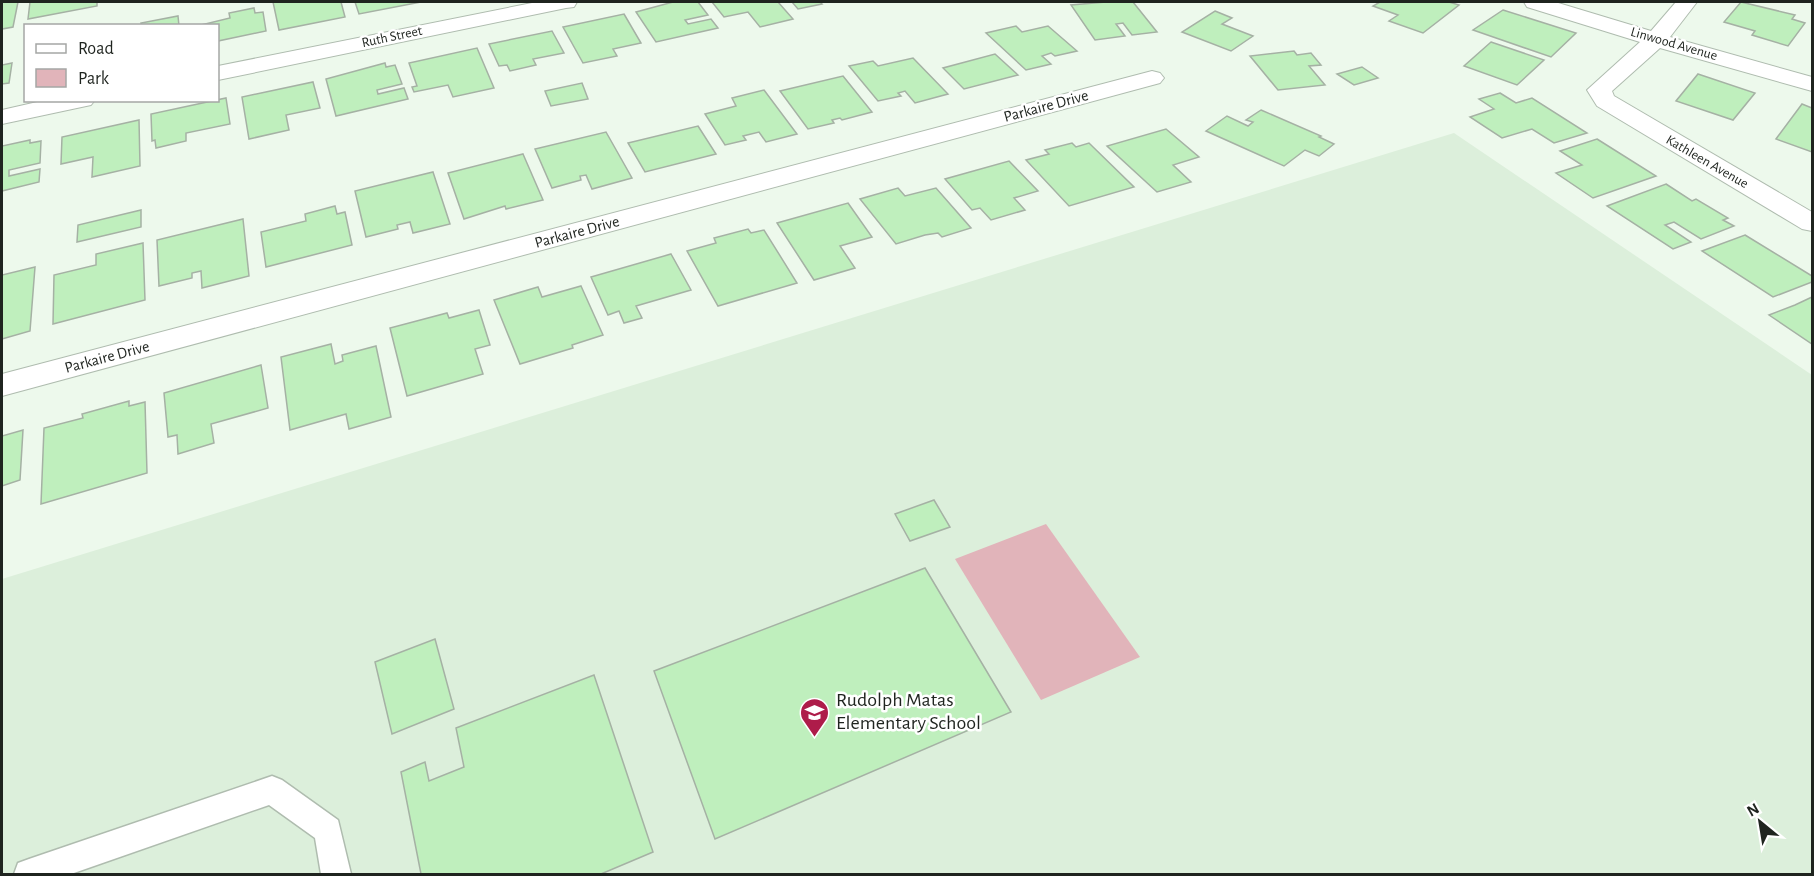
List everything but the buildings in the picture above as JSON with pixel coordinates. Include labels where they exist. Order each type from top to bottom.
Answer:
[{"type":"street","name":"Ruth Street","points":[[219,73],[566,2]]},
{"type":"street","name":"Linwood Avenue","points":[[1535,2],[1656,40],[1812,84]]},
{"type":"street","points":[[1656,40],[1687,2]]},
{"type":"street","name":"Kathleen Avenue","points":[[1656,40],[1599,90],[1603,99],[1812,223]]},
{"type":"street","name":"Parkaire Drive","points":[[2,385],[1152,78]]},
{"type":"street","points":[[2,117],[73,102]]},
{"type":"lane","points":[[29,874],[272,790],[328,830],[336,874]]},
{"type":"shaded area","points":[[1454,133],[1812,375],[1812,874],[2,874],[2,579]]},
{"type":"green space","points":[[1046,524],[1140,657],[1041,700],[955,559]]},
{"type":"place","name":"Rudolph Matas Elementary School","points":[[815,738]]}]
